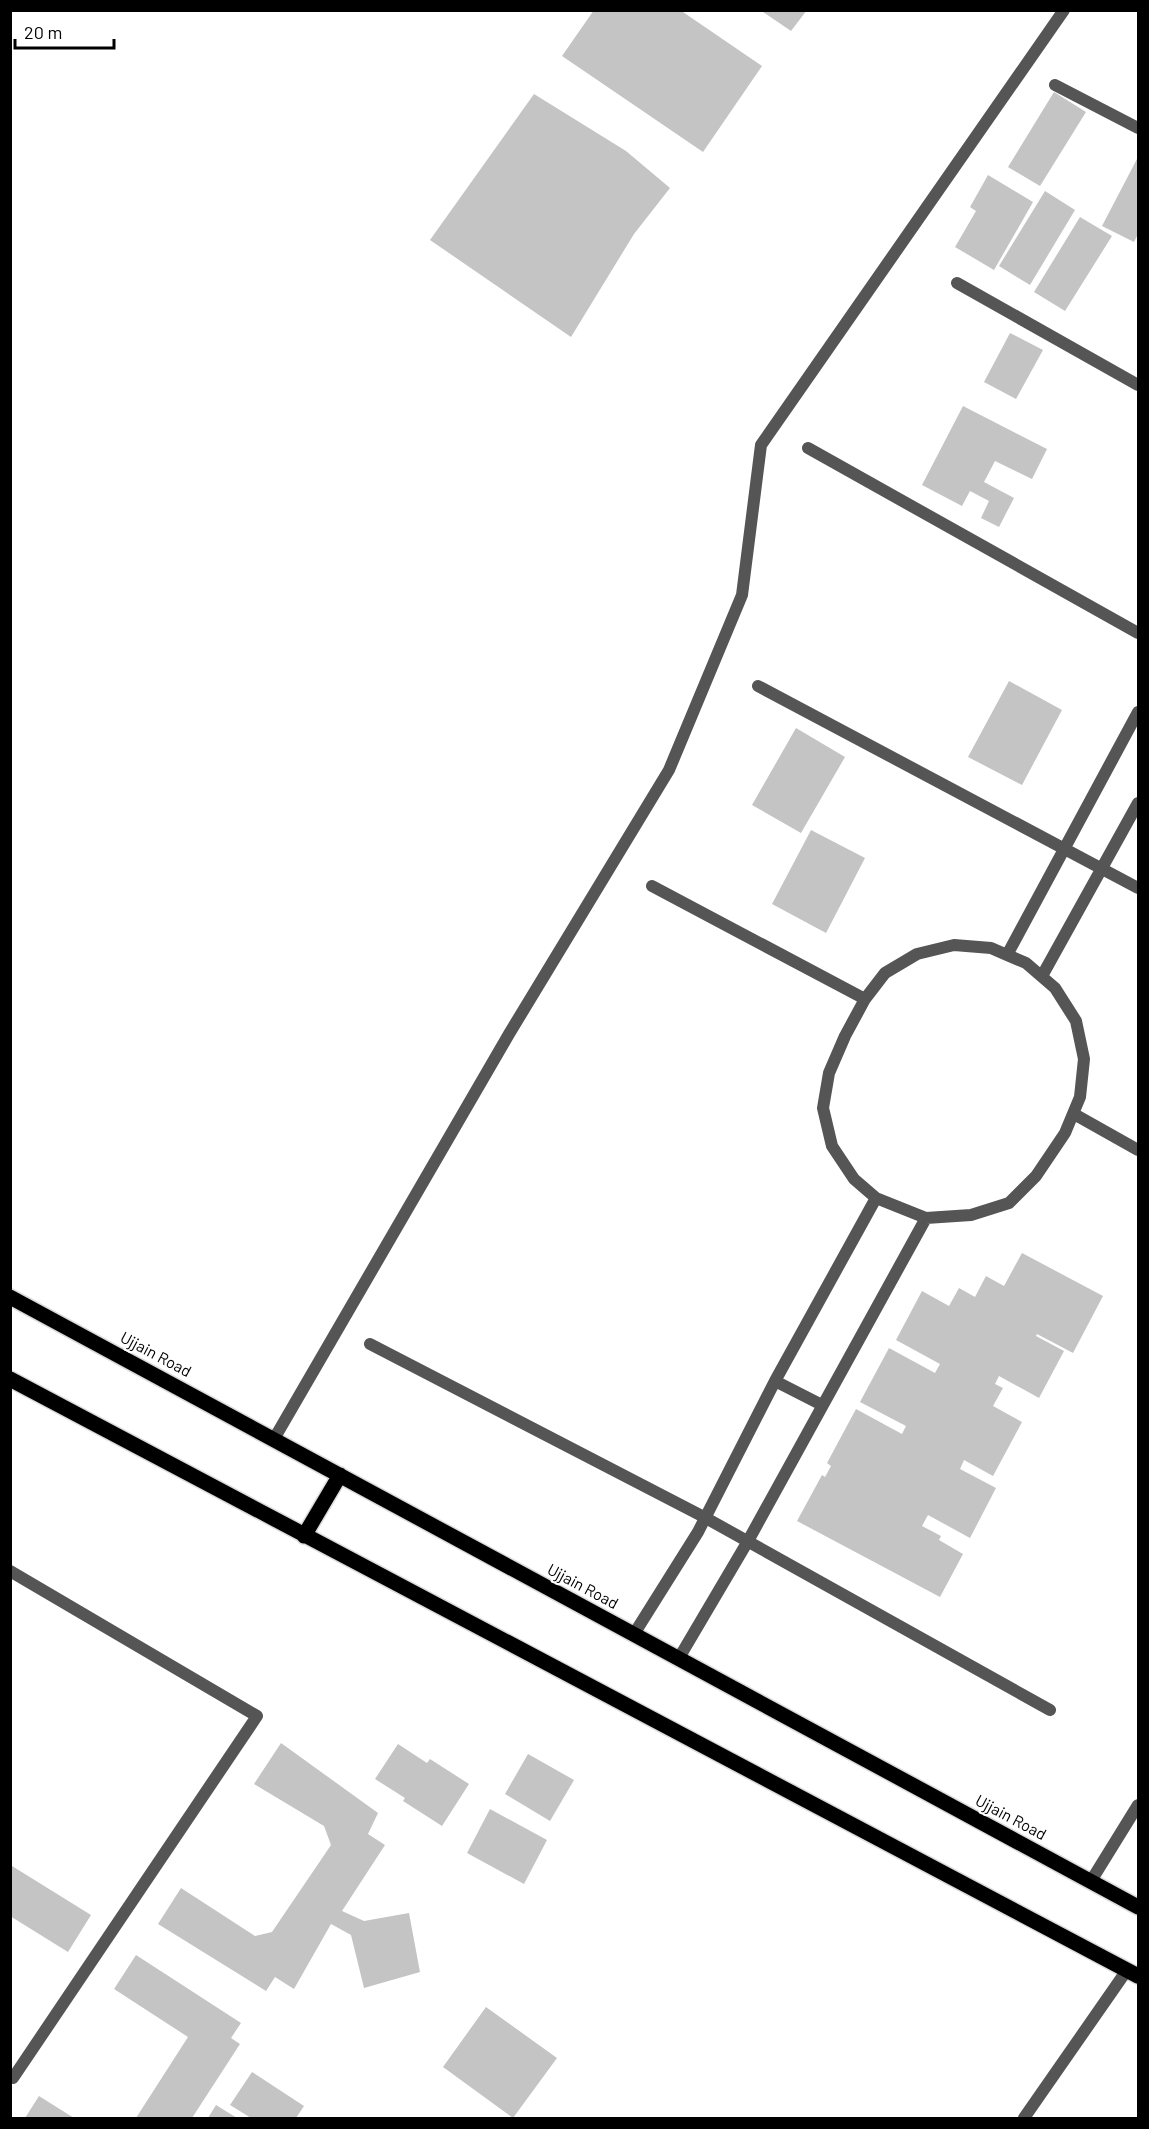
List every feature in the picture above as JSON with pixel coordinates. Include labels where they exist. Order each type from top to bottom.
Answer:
[{"type":"main road","name":"Ujjain Road","points":[[10,1297],[1138,1907]]},
{"type":"main road","points":[[10,1379],[1133,1973]]},
{"type":"main road","points":[[304,1536],[340,1475]]},
{"type":"street","points":[[274,1439],[509,1034],[669,770],[742,595],[761,445],[1064,10]]},
{"type":"street","points":[[1055,85],[1138,128]]},
{"type":"street","points":[[957,283],[1138,385]]},
{"type":"street","points":[[808,448],[1138,633]]},
{"type":"street","points":[[758,686],[1138,888]]},
{"type":"street","points":[[1007,955],[1138,712]]},
{"type":"street","points":[[1042,976],[1103,870],[1138,803]]},
{"type":"street","points":[[652,886],[865,999]]},
{"type":"street","points":[[954,945],[991,948],[1007,955],[1026,963],[1055,988],[1076,1021],[1084,1059],[1080,1097],[1065,1133],[1036,1176],[1009,1203],[971,1215],[926,1218],[876,1198],[854,1179],[832,1146],[823,1108],[829,1073],[845,1036],[865,999],[885,973],[917,954],[954,945]]},
{"type":"street","points":[[1074,1114],[1138,1150]]},
{"type":"street","points":[[634,1634],[698,1532],[776,1381],[876,1198]]},
{"type":"street","points":[[679,1658],[748,1541],[926,1218]]},
{"type":"street","points":[[370,1344],[704,1517],[1050,1710]]},
{"type":"street","points":[[776,1381],[822,1405]]},
{"type":"street","points":[[10,1572],[257,1716],[13,2078]]},
{"type":"street","points":[[1091,1881],[1138,1805]]},
{"type":"street","points":[[1024,2118],[1133,1973]]},
{"type":"building","points":[[594,10],[680,10],[762,66],[703,152],[562,56]]},
{"type":"building","points":[[760,10],[807,10],[791,31]]},
{"type":"building","points":[[1054,92],[1086,112],[1040,186],[1008,167]]},
{"type":"building","points":[[534,94],[626,151],[670,188],[634,234],[571,337],[430,240]]},
{"type":"building","points":[[1138,157],[1138,234],[1134,242],[1102,226]]},
{"type":"building","points":[[988,175],[1033,202],[994,270],[955,247],[976,211],[970,207]]},
{"type":"building","points":[[1045,191],[1075,210],[1030,285],[999,266]]},
{"type":"building","points":[[1080,217],[1112,236],[1065,311],[1034,292]]},
{"type":"building","points":[[1010,333],[1043,350],[1016,399],[984,382]]},
{"type":"building","points":[[963,406],[1047,449],[1032,479],[995,461],[984,482],[1014,498],[999,527],[981,518],[989,501],[970,491],[962,506],[922,485]]},
{"type":"building","points":[[1009,681],[1062,710],[1022,785],[968,757]]},
{"type":"building","points":[[796,728],[845,757],[801,833],[752,805]]},
{"type":"building","points":[[811,830],[865,858],[826,933],[772,904]]},
{"type":"building","points":[[1022,1253],[1103,1296],[1073,1353],[1037,1334],[1036,1336],[1064,1351],[1039,1398],[999,1376],[995,1384],[1003,1388],[993,1406],[1022,1422],[993,1476],[964,1460],[960,1469],[996,1488],[970,1538],[928,1515],[922,1526],[941,1536],[939,1540],[963,1554],[940,1597],[797,1521],[822,1475],[825,1477],[831,1466],[827,1463],[856,1409],[902,1434],[906,1426],[860,1402],[889,1348],[935,1373],[940,1364],[896,1340],[922,1291],[949,1306],[959,1288],[975,1297],[986,1276],[1004,1286]]},
{"type":"building","points":[[281,1743],[378,1813],[368,1834],[385,1845],[342,1911],[364,1921],[409,1913],[420,1972],[364,1988],[351,1935],[331,1924],[294,1989],[275,1977],[266,1991],[158,1924],[181,1888],[255,1936],[272,1932],[331,1845],[324,1826],[254,1784]]},
{"type":"building","points":[[398,1744],[427,1763],[430,1759],[469,1784],[442,1826],[403,1801],[405,1798],[375,1779]]},
{"type":"building","points":[[528,1754],[574,1780],[550,1821],[505,1794]]},
{"type":"building","points":[[490,1809],[547,1840],[524,1884],[467,1853]]},
{"type":"building","points":[[12,1866],[91,1915],[68,1952],[10,1916],[10,1869]]},
{"type":"building","points":[[136,1955],[241,2023],[231,2038],[240,2044],[192,2118],[136,2118],[188,2037],[114,1989]]},
{"type":"building","points":[[486,2007],[557,2058],[513,2118],[443,2067]]},
{"type":"building","points":[[252,2072],[304,2106],[296,2118],[251,2118],[230,2105]]},
{"type":"building","points":[[39,2096],[74,2118],[25,2118]]},
{"type":"building","points":[[216,2105],[237,2118],[208,2118]]}]
